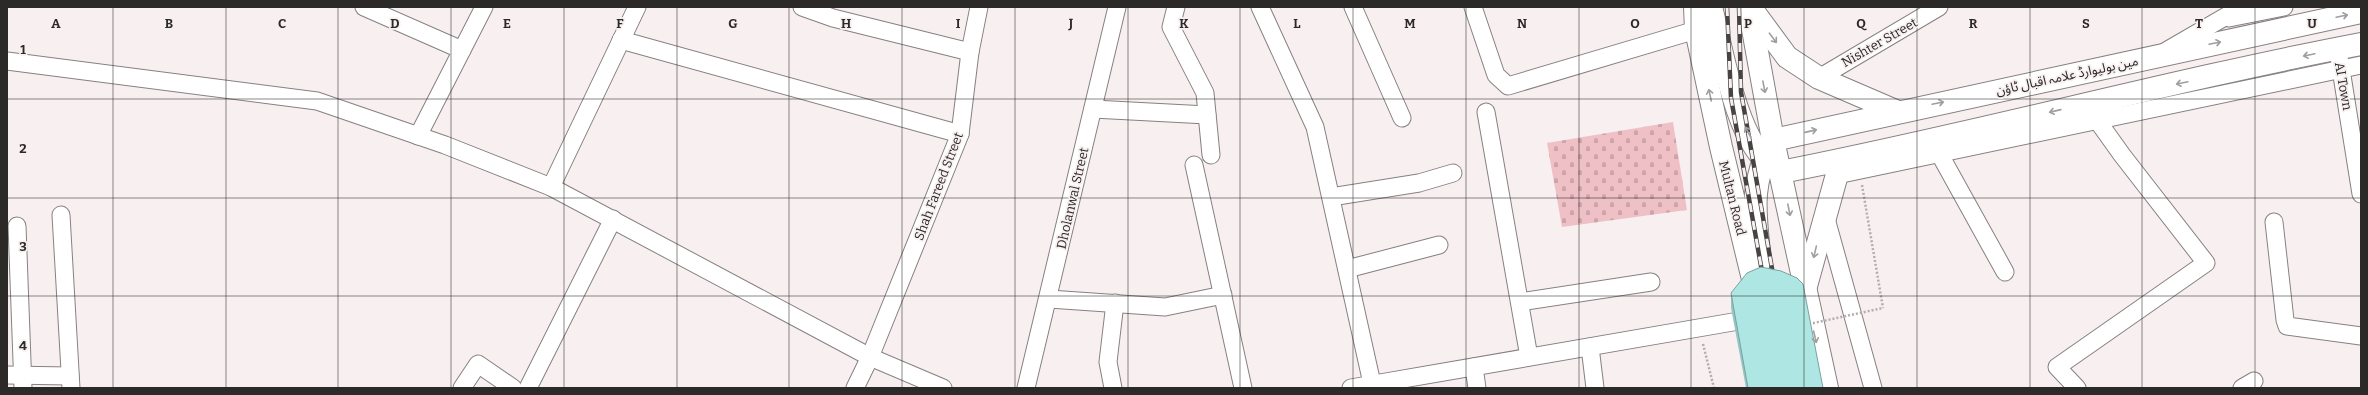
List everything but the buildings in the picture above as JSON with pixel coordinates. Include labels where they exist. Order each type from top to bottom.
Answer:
[{"type":"main road","name":"Multan Road","points":[[1695,7],[1696,30],[1721,147],[1765,327]]},
{"type":"main road","points":[[1711,7],[1736,110],[1763,159],[1781,172],[1846,168],[2339,59],[2361,44]]},
{"type":"main road","points":[[1749,7],[1787,57],[1819,78],[1898,112]]},
{"type":"main road","points":[[1749,7],[1773,140],[1781,172],[1805,294],[1827,388]]},
{"type":"main road","name":"مین بولیوارڈ علامہ اقبال ٹاؤن","points":[[1773,140],[2361,12]]},
{"type":"main road","points":[[1765,327],[1754,193],[1763,159],[1773,140]]},
{"type":"main road","points":[[1805,294],[1825,215],[1846,168]]},
{"type":"street","points":[[364,7],[462,50]]},
{"type":"street","points":[[418,136],[484,7]]},
{"type":"street","points":[[551,187],[637,7]]},
{"type":"street","points":[[802,7],[833,18],[970,52]]},
{"type":"street","name":"Shah Fareed Street","points":[[855,388],[870,357],[960,134],[970,52],[979,7]]},
{"type":"street","name":"Dholanwal Street","points":[[1026,388],[1049,298],[1117,7]]},
{"type":"street","points":[[1176,7],[1171,27],[1205,93],[1211,155]]},
{"type":"street","points":[[1260,7],[1315,126],[1373,386]]},
{"type":"street","points":[[1353,7],[1402,118]]},
{"type":"street","points":[[1473,7],[1496,75],[1508,86],[1696,30]]},
{"type":"street","name":"Nishter Street","points":[[1819,78],[1939,7]]},
{"type":"street","points":[[2159,55],[2216,20],[2242,7]]},
{"type":"street","points":[[2216,20],[2284,7]]},
{"type":"street","points":[[621,40],[960,134]]},
{"type":"street","points":[[1846,168],[1939,153],[2097,120],[2339,59],[2361,64]]},
{"type":"street","name":"AI Town","points":[[2339,59],[2361,194]]},
{"type":"street","points":[[7,61],[317,101],[418,136],[551,187],[870,357],[943,388]]},
{"type":"street","points":[[1093,109],[1207,115]]},
{"type":"street","points":[[1486,112],[1530,357]]},
{"type":"street","points":[[2077,388],[2057,367],[2206,263],[2122,155],[2097,120]]},
{"type":"street","points":[[1939,153],[2005,272]]},
{"type":"street","points":[[1194,165],[1243,388]]},
{"type":"street","points":[[1331,197],[1420,183],[1453,174]]},
{"type":"street","points":[[17,226],[17,380],[70,382],[61,214]]},
{"type":"street","points":[[1825,215],[1873,388]]},
{"type":"street","points":[[528,388],[613,219]]},
{"type":"street","points":[[2274,222],[2285,320],[2287,326],[2361,336]]},
{"type":"street","points":[[1347,269],[1439,245]]},
{"type":"street","points":[[1520,302],[1652,282]]},
{"type":"street","points":[[1049,298],[1164,307],[1223,295]]},
{"type":"street","points":[[1113,388],[1108,362],[1115,303]]},
{"type":"street","points":[[1351,388],[1373,386],[1590,347],[1765,327]]},
{"type":"street","points":[[1590,347],[1595,388]]},
{"type":"street","points":[[462,388],[478,364],[513,388]]},
{"type":"street","points":[[1474,367],[1477,388]]},
{"type":"path","points":[[1809,324],[1883,308],[1871,240],[1846,168]]},
{"type":"path","points":[[1703,343],[1714,388]]},
{"type":"green space","points":[[1673,122],[1687,210],[1562,227],[1547,143]]},
{"type":"railway","points":[[1727,7],[1731,98],[1763,277]]},
{"type":"railway","points":[[1739,7],[1741,92],[1774,280]]}]
